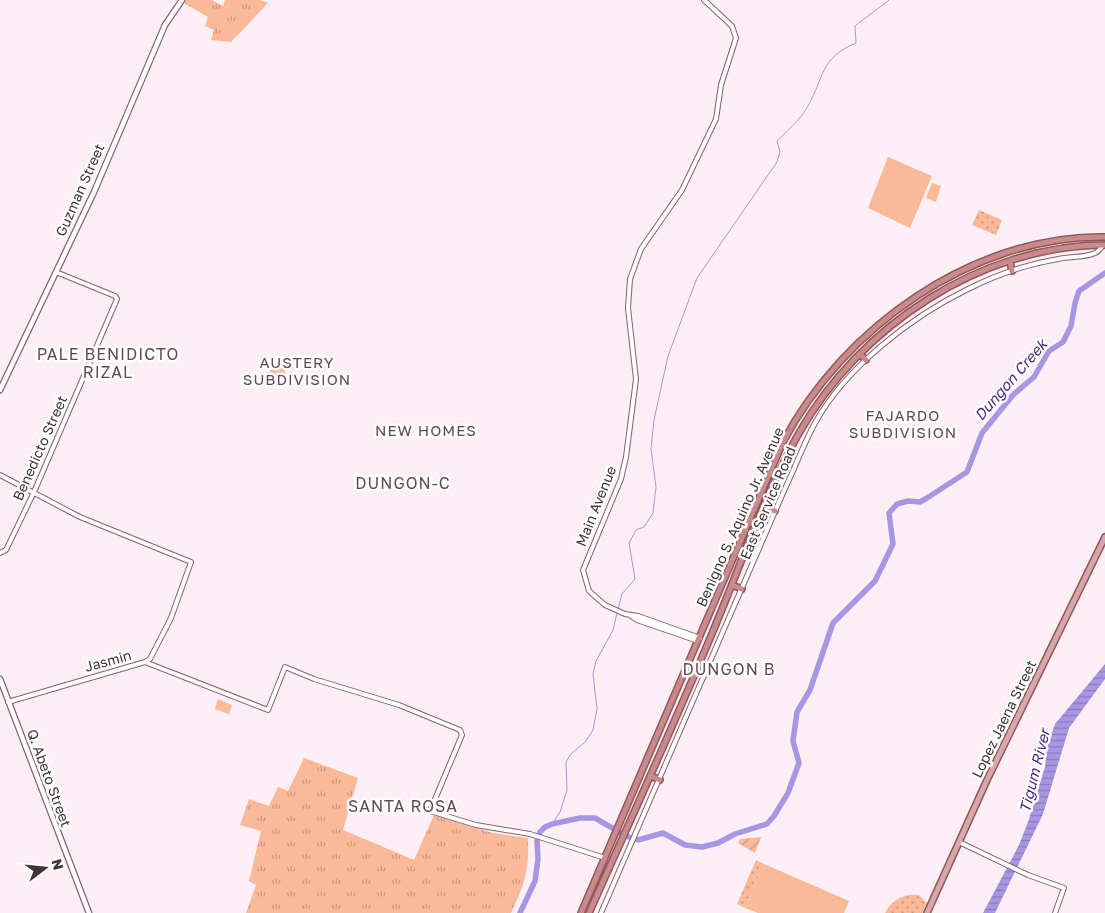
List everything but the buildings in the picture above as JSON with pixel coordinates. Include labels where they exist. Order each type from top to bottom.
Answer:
[{"type":"highway","name":"Benigno S. Aquino Jr. Avenue","points":[[581,913],[783,442],[801,412],[836,366],[876,326],[916,298],[973,267],[1031,247],[1074,238],[1105,237]]},
{"type":"highway","name":"Benigno S. Aquino Jr. Avenue","points":[[589,913],[651,776],[776,481],[809,417],[860,354],[883,332],[920,305],[959,282],[1033,254],[1075,246],[1104,245]]},
{"type":"highway","points":[[1031,247],[1033,254]]},
{"type":"highway","points":[[1010,262],[1012,271]]},
{"type":"highway","points":[[916,298],[920,305]]},
{"type":"highway","points":[[860,354],[866,360]]},
{"type":"highway","points":[[836,366],[843,374]]},
{"type":"highway","points":[[768,477],[776,481]]},
{"type":"highway","points":[[765,507],[775,511]]},
{"type":"highway","points":[[732,585],[742,589]]},
{"type":"highway","points":[[713,606],[722,610]]},
{"type":"highway","points":[[668,713],[676,717]]},
{"type":"highway","points":[[651,776],[660,780]]},
{"type":"main road","name":"Guzman Street","points":[[0,390],[94,192],[165,25],[182,0]]},
{"type":"main road","name":"Lopez Jaena Street","points":[[927,913],[987,780],[1105,537]]},
{"type":"main road","name":"Q. Abeto Street","points":[[0,679],[89,913]]},
{"type":"street","name":"Main Avenue","points":[[699,640],[638,616],[631,616],[611,608],[589,591],[583,570],[623,472],[636,379],[627,301],[630,278],[641,249],[682,190],[716,119],[720,107],[720,85],[736,38],[732,26],[704,0]]},
{"type":"street","name":"East Service Road","points":[[601,913],[775,511],[816,421],[866,360],[890,338],[940,304],[971,288],[1012,271],[1058,259],[1096,253],[1104,245]]},
{"type":"street","name":"Benedicto Street","points":[[0,553],[6,550],[34,492],[117,299],[116,296],[56,272]]},
{"type":"street","points":[[0,475],[80,517],[191,562],[168,625],[150,659],[146,662]]},
{"type":"street","name":"Jasmin","points":[[8,702],[146,662],[268,710],[285,667],[399,705],[460,730],[462,735],[430,812],[481,826],[530,834],[605,858]]},
{"type":"street","points":[[959,842],[1028,875],[1064,888],[1055,913]]},
{"type":"green space","points":[[186,0],[212,0],[223,6],[225,0],[261,0],[268,3],[231,42],[211,40],[214,30],[205,26],[208,17],[184,3]]},
{"type":"green space","points":[[888,157],[932,176],[910,228],[868,208]]},
{"type":"green space","points":[[932,183],[941,186],[936,202],[926,198]]},
{"type":"green space","points":[[979,210],[1002,220],[996,235],[972,225]]},
{"type":"green space","points":[[272,365],[286,370],[282,379],[269,373]]},
{"type":"green space","points":[[218,699],[232,705],[229,714],[215,709]]},
{"type":"green space","points":[[304,758],[358,778],[343,830],[414,860],[434,815],[493,833],[528,838],[528,859],[525,877],[511,913],[246,913],[256,885],[249,881],[261,831],[240,825],[249,799],[269,806],[278,787],[288,791]]},
{"type":"green space","points":[[761,837],[755,853],[738,843],[740,839]]},
{"type":"green space","points":[[756,860],[764,864],[745,908],[737,904]]},
{"type":"green space","points":[[764,864],[849,901],[844,913],[758,913],[745,908]]},
{"type":"green space","points":[[908,895],[919,895],[927,903],[922,913],[885,913],[891,904],[899,898]]},
{"type":"shaded area","points":[[1105,664],[1105,679],[1069,728],[1043,814],[995,913],[983,913],[1019,845],[1028,822],[1045,767],[1047,747],[1055,724]]},
{"type":"waterway","points":[[618,609],[622,594],[635,579],[629,543],[636,530],[644,527],[653,513],[656,487],[651,449],[654,420],[668,356],[697,278],[777,162],[780,152],[777,141],[805,111],[824,69],[835,55],[856,43],[855,26],[889,0]]},
{"type":"waterway","name":"Dungon Creek","points":[[520,913],[535,881],[538,859],[537,841],[540,832],[552,824],[580,818],[595,818],[626,836],[638,840],[663,833],[685,845],[702,847],[718,843],[735,834],[767,824],[788,793],[799,763],[793,741],[797,712],[810,690],[833,623],[875,581],[893,544],[889,513],[897,504],[908,501],[920,502],[967,472],[982,433],[1013,395],[1034,377],[1049,351],[1063,342],[1071,326],[1079,291],[1105,273]]},
{"type":"waterway","points":[[552,824],[560,812],[567,790],[566,762],[570,755],[586,741],[593,730],[597,709],[593,674],[596,661],[613,630],[617,613]]},
{"type":"district","name":"PALE BENIDICTO RIZAL","points":[[108,363]]},
{"type":"district","name":"AUSTERY SUBDIVISION","points":[[297,372]]},
{"type":"district","name":"FAJARDO SUBDIVISION","points":[[903,424]]},
{"type":"district","name":"NEW HOMES","points":[[426,431]]},
{"type":"district","name":"DUNGON-C","points":[[403,483]]},
{"type":"district","name":"DUNGON B","points":[[729,669]]},
{"type":"district","name":"SANTA ROSA","points":[[403,806]]},
{"type":"water label","name":"Tigum River","points":[[1035,771]]}]
